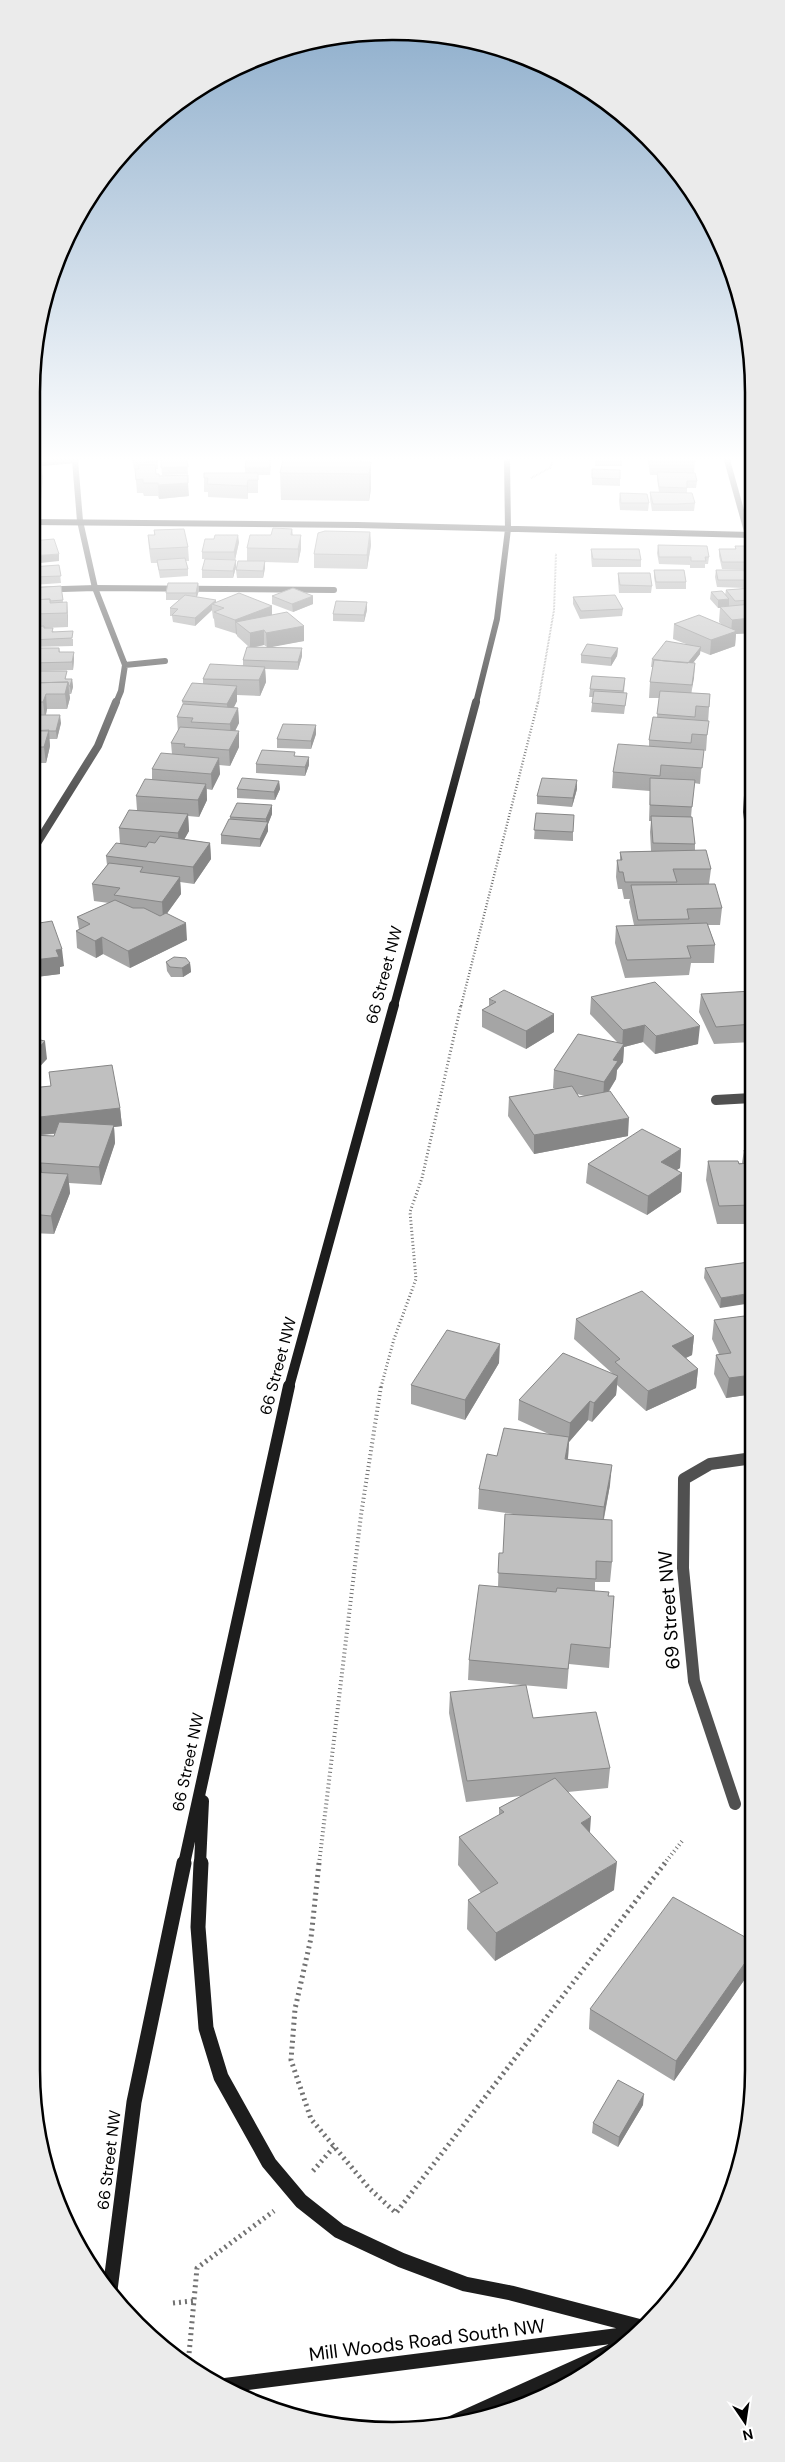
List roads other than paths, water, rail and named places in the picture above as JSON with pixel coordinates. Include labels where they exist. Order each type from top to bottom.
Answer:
[{"type":"main road","name":"66 Street NW","points":[[111,2281],[134,2102],[288,1391],[466,743],[497,619],[502,575]]},
{"type":"main road","points":[[204,1775],[198,1927],[206,2028],[221,2077],[269,2163],[301,2200],[339,2231],[401,2260],[465,2284],[511,2293],[635,2325]]},
{"type":"main road","name":"Mill Woods Road South NW","points":[[234,2384],[625,2335]]},
{"type":"main road","points":[[478,2411],[592,2360]]},
{"type":"street","points":[[40,839],[98,746],[121,691],[125,665],[95,588],[92,575]]},
{"type":"street","points":[[40,590],[95,588],[334,590]]},
{"type":"street","points":[[125,665],[165,661]]},
{"type":"street","points":[[716,1100],[745,1098]]},
{"type":"street","name":"69 Street NW","points":[[735,1804],[694,1680],[683,1568],[683,1498],[684,1479],[710,1464],[745,1459]]}]
